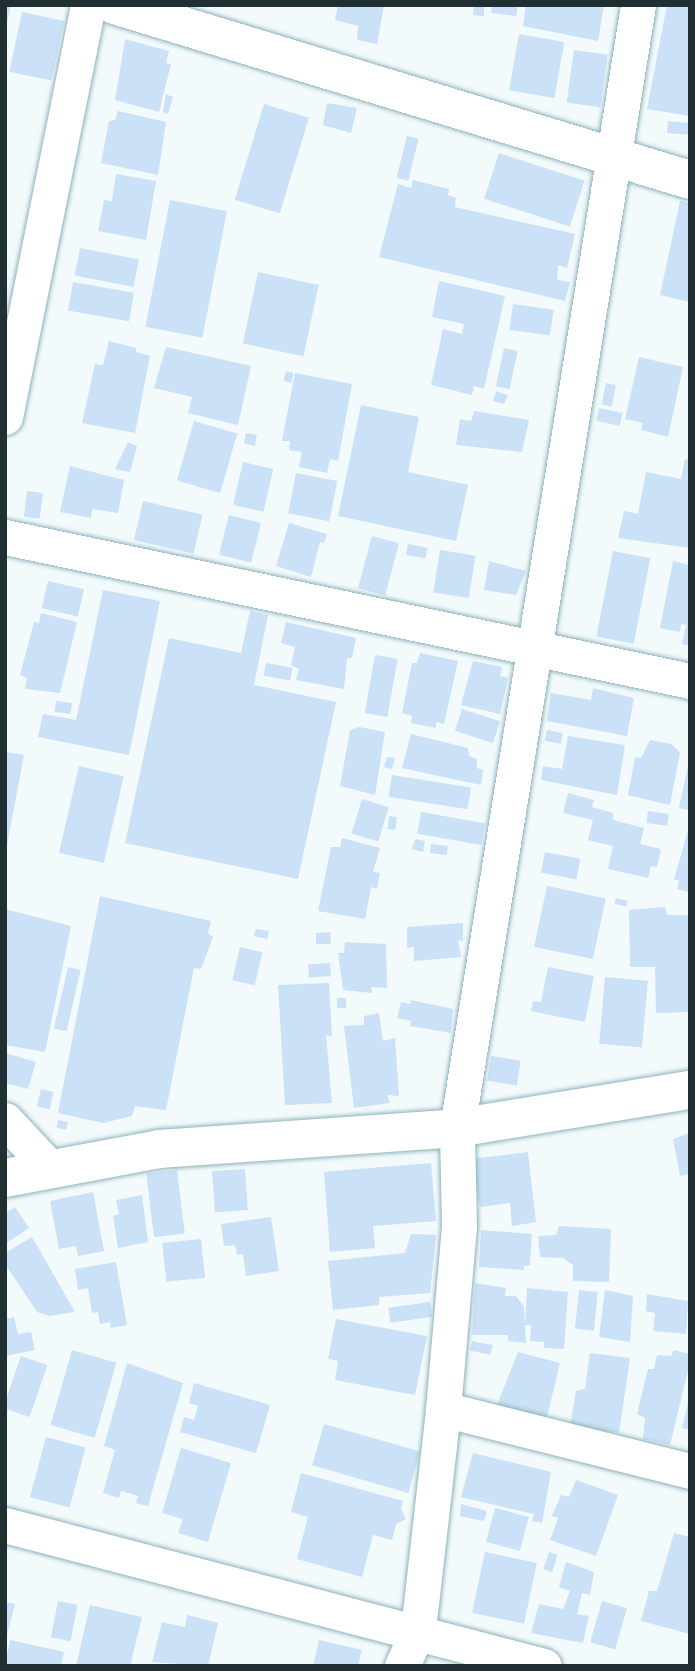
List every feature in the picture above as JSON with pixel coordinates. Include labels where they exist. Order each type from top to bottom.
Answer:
[{"type":"street","points":[[5,417],[88,5]]},
{"type":"street","points":[[114,5],[690,180]]},
{"type":"street","points":[[402,1666],[418,1630],[443,1409],[459,1226],[457,1128],[638,5]]},
{"type":"street","points":[[5,537],[690,681]]},
{"type":"street","points":[[5,1178],[49,1167],[160,1149],[457,1128],[690,1090]]},
{"type":"street","points":[[5,1120],[49,1167]]},
{"type":"street","points":[[443,1409],[690,1471]]},
{"type":"street","points":[[5,1525],[418,1630],[544,1666]]},
{"type":"building","points":[[5,5],[11,5],[6,27],[5,27]]},
{"type":"building","points":[[338,5],[384,5],[377,44],[357,40],[358,26],[335,20]]},
{"type":"building","points":[[474,5],[484,5],[484,16],[473,15]]},
{"type":"building","points":[[492,5],[518,5],[516,16],[491,13]]},
{"type":"building","points":[[526,5],[604,5],[598,41],[523,26]]},
{"type":"building","points":[[667,5],[690,5],[690,116],[647,109]]},
{"type":"building","points":[[22,12],[64,21],[51,81],[9,72]]},
{"type":"building","points":[[519,34],[564,42],[554,98],[509,90]]},
{"type":"building","points":[[125,39],[169,51],[166,63],[171,64],[159,112],[115,100]]},
{"type":"building","points":[[574,50],[608,55],[600,107],[567,102]]},
{"type":"building","points":[[166,94],[173,97],[168,114],[163,112]]},
{"type":"building","points":[[327,103],[357,108],[351,133],[323,125]]},
{"type":"building","points":[[264,104],[309,118],[280,213],[235,200]]},
{"type":"building","points":[[118,111],[166,122],[158,175],[101,163],[109,121],[115,120]]},
{"type":"building","points":[[668,121],[690,123],[689,135],[667,133]]},
{"type":"building","points":[[407,136],[419,139],[408,181],[397,178]]},
{"type":"building","points":[[499,153],[585,181],[570,226],[484,199]]},
{"type":"building","points":[[116,174],[156,181],[146,240],[98,231],[104,200],[112,201]]},
{"type":"building","points":[[413,180],[449,189],[448,195],[456,198],[455,207],[575,234],[567,268],[558,265],[557,280],[570,282],[565,301],[379,257],[398,184],[411,188]]},
{"type":"building","points":[[170,200],[227,211],[202,338],[145,327]]},
{"type":"building","points":[[680,201],[690,203],[690,302],[660,295]]},
{"type":"building","points":[[80,248],[139,259],[134,287],[75,275]]},
{"type":"building","points":[[258,272],[319,285],[303,356],[243,343]]},
{"type":"building","points":[[439,281],[505,296],[484,389],[474,386],[472,395],[431,385],[443,329],[462,334],[464,324],[432,317]]},
{"type":"building","points":[[73,282],[134,293],[129,321],[68,311]]},
{"type":"building","points":[[513,304],[554,310],[550,335],[509,330]]},
{"type":"building","points":[[109,341],[136,348],[136,352],[150,356],[135,433],[82,423],[95,364],[103,365]]},
{"type":"building","points":[[166,347],[251,366],[238,425],[188,413],[192,397],[154,388]]},
{"type":"building","points":[[504,348],[518,351],[510,389],[496,386]]},
{"type":"building","points":[[639,357],[683,367],[668,437],[641,430],[643,423],[625,419]]},
{"type":"building","points":[[286,371],[294,373],[291,383],[284,381]]},
{"type":"building","points":[[295,373],[352,384],[338,461],[330,459],[327,473],[299,467],[302,452],[289,450],[290,441],[282,441]]},
{"type":"building","points":[[606,383],[616,385],[612,407],[602,405]]},
{"type":"building","points":[[496,391],[508,395],[504,404],[493,401]]},
{"type":"building","points":[[361,405],[419,417],[408,472],[468,485],[456,541],[338,516]]},
{"type":"building","points":[[599,408],[622,413],[620,426],[596,421]]},
{"type":"building","points":[[474,411],[529,420],[522,452],[456,445],[460,419],[471,421]]},
{"type":"building","points":[[194,421],[237,433],[220,493],[177,481]]},
{"type":"building","points":[[246,433],[257,435],[255,446],[244,444]]},
{"type":"building","points":[[128,442],[137,446],[130,472],[115,469]]},
{"type":"building","points":[[685,459],[690,460],[690,548],[618,538],[624,511],[638,514],[646,472],[681,479]]},
{"type":"building","points":[[243,462],[273,469],[263,512],[233,505]]},
{"type":"building","points":[[70,466],[124,480],[118,513],[92,509],[91,518],[60,512]]},
{"type":"building","points":[[296,473],[337,481],[329,521],[288,513]]},
{"type":"building","points":[[27,491],[43,493],[40,519],[24,517]]},
{"type":"building","points":[[143,501],[202,515],[193,554],[134,540]]},
{"type":"building","points":[[229,515],[261,523],[251,563],[219,555]]},
{"type":"building","points":[[289,523],[327,534],[324,543],[320,542],[311,577],[276,566]]},
{"type":"building","points":[[372,536],[399,543],[385,595],[358,588]]},
{"type":"building","points":[[408,544],[428,548],[426,559],[406,555]]},
{"type":"building","points":[[440,550],[476,556],[469,598],[433,592]]},
{"type":"building","points":[[613,551],[650,558],[634,644],[596,636]]},
{"type":"building","points":[[489,561],[526,571],[516,595],[484,590]]},
{"type":"building","points":[[673,561],[690,565],[690,646],[682,644],[686,625],[681,624],[680,632],[660,628]]},
{"type":"building","points":[[48,581],[84,589],[78,617],[42,608]]},
{"type":"building","points":[[103,590],[160,601],[129,755],[38,737],[43,714],[76,720]]},
{"type":"building","points":[[250,611],[268,615],[254,685],[336,702],[298,879],[125,843],[169,638],[241,653]]},
{"type":"building","points":[[41,613],[77,622],[60,693],[25,689],[27,678],[20,675],[34,622],[39,623]]},
{"type":"building","points":[[286,622],[356,638],[352,658],[347,658],[344,689],[296,680],[299,669],[291,665],[295,647],[281,643]]},
{"type":"building","points":[[420,653],[458,661],[444,724],[436,722],[436,728],[411,723],[412,716],[402,713],[412,663],[417,663]]},
{"type":"building","points":[[375,655],[398,659],[387,717],[365,713]]},
{"type":"building","points":[[473,661],[502,667],[500,676],[508,678],[500,714],[461,705]]},
{"type":"building","points":[[266,663],[293,668],[290,680],[264,676]]},
{"type":"building","points":[[593,688],[634,698],[627,736],[547,721],[551,693],[591,700]]},
{"type":"building","points":[[56,701],[72,703],[71,714],[55,712]]},
{"type":"building","points":[[462,709],[500,721],[493,743],[455,731]]},
{"type":"building","points":[[359,727],[385,732],[375,795],[340,786],[350,730]]},
{"type":"building","points":[[547,730],[563,733],[561,744],[545,741]]},
{"type":"building","points":[[411,734],[468,748],[469,756],[477,759],[477,768],[483,770],[481,785],[402,768]]},
{"type":"building","points":[[568,736],[625,745],[617,795],[541,780],[543,766],[562,769]]},
{"type":"building","points":[[650,740],[671,744],[680,752],[670,805],[628,795],[635,757],[641,758]]},
{"type":"building","points":[[5,752],[24,755],[7,845],[5,845]]},
{"type":"building","points":[[387,757],[395,758],[392,769],[384,767]]},
{"type":"building","points":[[690,761],[690,810],[679,808]]},
{"type":"building","points":[[79,766],[124,776],[104,863],[59,853]]},
{"type":"building","points":[[392,775],[471,788],[468,809],[389,797]]},
{"type":"building","points":[[568,793],[594,800],[592,807],[613,813],[613,820],[644,828],[640,844],[661,849],[657,867],[651,866],[648,878],[608,869],[613,846],[588,840],[593,820],[563,813]]},
{"type":"building","points":[[362,799],[389,807],[378,842],[351,833]]},
{"type":"building","points":[[648,811],[669,814],[667,826],[646,823]]},
{"type":"building","points":[[421,812],[485,823],[481,845],[417,834]]},
{"type":"building","points":[[389,816],[397,817],[395,830],[387,829]]},
{"type":"building","points":[[690,823],[690,892],[677,889],[679,880],[674,880]]},
{"type":"building","points":[[342,838],[380,848],[373,872],[380,873],[377,889],[371,887],[365,919],[318,911],[331,847],[340,847]]},
{"type":"building","points":[[415,839],[425,841],[423,852],[412,849]]},
{"type":"building","points":[[431,844],[448,846],[447,855],[430,853]]},
{"type":"building","points":[[545,852],[580,859],[576,879],[541,873]]},
{"type":"building","points":[[547,886],[606,898],[593,959],[534,947]]},
{"type":"building","points":[[100,896],[211,921],[208,933],[213,937],[201,969],[194,968],[166,1110],[135,1106],[132,1116],[103,1123],[58,1113]]},
{"type":"building","points":[[616,898],[628,901],[626,907],[615,904]]},
{"type":"building","points":[[665,907],[667,915],[690,915],[690,1012],[656,1013],[655,967],[630,967],[629,910]]},
{"type":"building","points":[[5,909],[71,926],[45,1052],[5,1045]]},
{"type":"building","points":[[463,923],[463,941],[458,940],[461,957],[414,961],[414,947],[407,948],[407,927]]},
{"type":"building","points":[[256,929],[269,931],[267,939],[254,936]]},
{"type":"building","points":[[330,932],[331,944],[316,944],[316,933]]},
{"type":"building","points":[[345,942],[386,944],[387,988],[371,987],[372,993],[343,990],[338,953],[344,953]]},
{"type":"building","points":[[240,947],[262,952],[255,985],[232,980]]},
{"type":"building","points":[[330,963],[331,976],[309,978],[308,965]]},
{"type":"building","points":[[68,967],[81,970],[66,1031],[54,1028]]},
{"type":"building","points":[[548,967],[594,976],[585,1022],[531,1011],[533,1001],[541,1002]]},
{"type":"building","points":[[605,977],[648,981],[642,1047],[599,1044]]},
{"type":"building","points":[[329,983],[332,1037],[326,1035],[332,1103],[285,1105],[278,985]]},
{"type":"building","points":[[337,998],[346,998],[346,1008],[337,1008]]},
{"type":"building","points":[[410,1000],[453,1009],[451,1033],[410,1026],[411,1021],[397,1018],[401,1002],[411,1004]]},
{"type":"building","points":[[379,1013],[383,1041],[395,1038],[399,1096],[387,1095],[390,1103],[354,1108],[344,1026],[364,1025],[364,1016]]},
{"type":"building","points":[[5,1053],[36,1062],[28,1089],[5,1083]]},
{"type":"building","points":[[491,1056],[521,1061],[517,1085],[487,1081]]},
{"type":"building","points":[[41,1089],[54,1092],[50,1109],[37,1107]]},
{"type":"building","points":[[58,1120],[68,1122],[66,1130],[56,1128]]},
{"type":"building","points":[[690,1133],[690,1174],[680,1176],[673,1139]]},
{"type":"building","points":[[528,1152],[536,1222],[512,1226],[510,1203],[480,1207],[471,1159]]},
{"type":"building","points":[[431,1163],[436,1221],[373,1226],[375,1248],[330,1252],[324,1172]]},
{"type":"building","points":[[245,1169],[248,1210],[215,1212],[212,1171]]},
{"type":"building","points":[[177,1170],[185,1234],[154,1237],[146,1174]]},
{"type":"building","points":[[93,1192],[104,1251],[78,1256],[76,1246],[59,1249],[50,1201]]},
{"type":"building","points":[[142,1195],[148,1242],[118,1248],[113,1216],[119,1214],[116,1200]]},
{"type":"building","points":[[15,1207],[29,1228],[5,1244],[5,1213]]},
{"type":"building","points":[[271,1217],[279,1271],[246,1276],[243,1254],[237,1255],[235,1245],[224,1246],[221,1224]]},
{"type":"building","points":[[559,1226],[611,1229],[609,1282],[573,1281],[573,1265],[563,1258],[540,1257],[538,1236],[556,1235]]},
{"type":"building","points":[[481,1230],[532,1234],[530,1265],[524,1266],[524,1270],[479,1267]]},
{"type":"building","points":[[411,1234],[436,1235],[430,1293],[379,1297],[379,1305],[333,1310],[328,1261],[405,1253]]},
{"type":"building","points":[[32,1237],[75,1312],[49,1316],[37,1312],[5,1264],[5,1253]]},
{"type":"building","points":[[201,1239],[205,1278],[166,1282],[162,1243]]},
{"type":"building","points":[[116,1262],[127,1325],[111,1328],[110,1322],[100,1324],[98,1312],[92,1313],[88,1288],[78,1290],[75,1269]]},
{"type":"building","points":[[475,1283],[506,1288],[505,1296],[516,1296],[524,1307],[526,1343],[508,1341],[508,1335],[472,1335]]},
{"type":"building","points":[[527,1288],[568,1292],[564,1349],[544,1348],[544,1342],[530,1341],[531,1325],[525,1325]]},
{"type":"building","points":[[579,1290],[598,1292],[594,1331],[575,1329]]},
{"type":"building","points":[[605,1290],[633,1296],[630,1342],[599,1337]]},
{"type":"building","points":[[647,1294],[688,1301],[686,1334],[653,1331],[655,1313],[646,1311]]},
{"type":"building","points":[[430,1302],[432,1317],[390,1323],[388,1308]]},
{"type":"building","points":[[14,1317],[18,1334],[31,1332],[35,1350],[5,1356],[5,1319]]},
{"type":"building","points":[[336,1319],[427,1336],[415,1395],[335,1380],[338,1361],[328,1359]]},
{"type":"building","points":[[472,1341],[493,1345],[491,1355],[470,1351]]},
{"type":"building","points":[[72,1350],[116,1363],[95,1438],[51,1425]]},
{"type":"building","points":[[674,1350],[690,1354],[690,1362],[670,1445],[643,1439],[645,1418],[637,1414],[648,1369],[654,1369],[657,1355],[671,1356]]},
{"type":"building","points":[[518,1352],[560,1363],[547,1417],[497,1405]]},
{"type":"building","points":[[590,1353],[630,1358],[619,1433],[570,1426],[576,1391],[585,1389]]},
{"type":"building","points":[[21,1356],[47,1365],[30,1417],[5,1409]]},
{"type":"building","points":[[127,1363],[183,1383],[148,1506],[136,1503],[138,1496],[121,1491],[119,1498],[103,1493],[115,1450],[104,1446]]},
{"type":"building","points":[[194,1383],[270,1405],[256,1453],[180,1432],[184,1417],[194,1420],[198,1406],[189,1403]]},
{"type":"building","points":[[690,1398],[690,1430],[682,1428]]},
{"type":"building","points":[[324,1424],[420,1452],[408,1493],[312,1465]]},
{"type":"building","points":[[46,1437],[86,1448],[70,1507],[30,1497]]},
{"type":"building","points":[[181,1448],[231,1463],[208,1542],[178,1533],[183,1519],[162,1513]]},
{"type":"building","points":[[473,1453],[551,1472],[542,1523],[532,1521],[534,1514],[461,1497]]},
{"type":"building","points":[[301,1473],[403,1501],[401,1509],[406,1519],[396,1524],[392,1540],[373,1535],[362,1577],[297,1559],[308,1517],[291,1512]]},
{"type":"building","points":[[576,1480],[618,1495],[596,1556],[550,1540],[558,1518],[552,1516],[561,1495],[569,1497]]},
{"type":"building","points":[[461,1504],[487,1511],[484,1521],[460,1516]]},
{"type":"building","points":[[495,1508],[529,1517],[520,1551],[486,1542]]},
{"type":"building","points":[[674,1533],[690,1537],[690,1634],[641,1621],[649,1591],[657,1591]]},
{"type":"building","points":[[485,1552],[537,1563],[524,1624],[472,1613]]},
{"type":"building","points":[[549,1552],[558,1555],[552,1572],[543,1569]]},
{"type":"building","points":[[566,1562],[594,1572],[590,1595],[582,1593],[577,1614],[589,1616],[583,1643],[531,1633],[539,1604],[563,1609],[570,1591],[559,1587]]},
{"type":"building","points":[[58,1601],[78,1605],[71,1641],[51,1637]]},
{"type":"building","points":[[602,1601],[627,1608],[615,1650],[590,1642]]},
{"type":"building","points":[[5,1602],[15,1604],[6,1639],[5,1639]]},
{"type":"building","points":[[90,1605],[142,1617],[130,1666],[76,1666]]},
{"type":"building","points":[[187,1615],[218,1623],[208,1666],[152,1662],[162,1622],[185,1627]]},
{"type":"building","points":[[10,1640],[64,1652],[61,1666],[5,1666]]},
{"type":"building","points":[[319,1640],[362,1650],[358,1666],[313,1666]]}]
